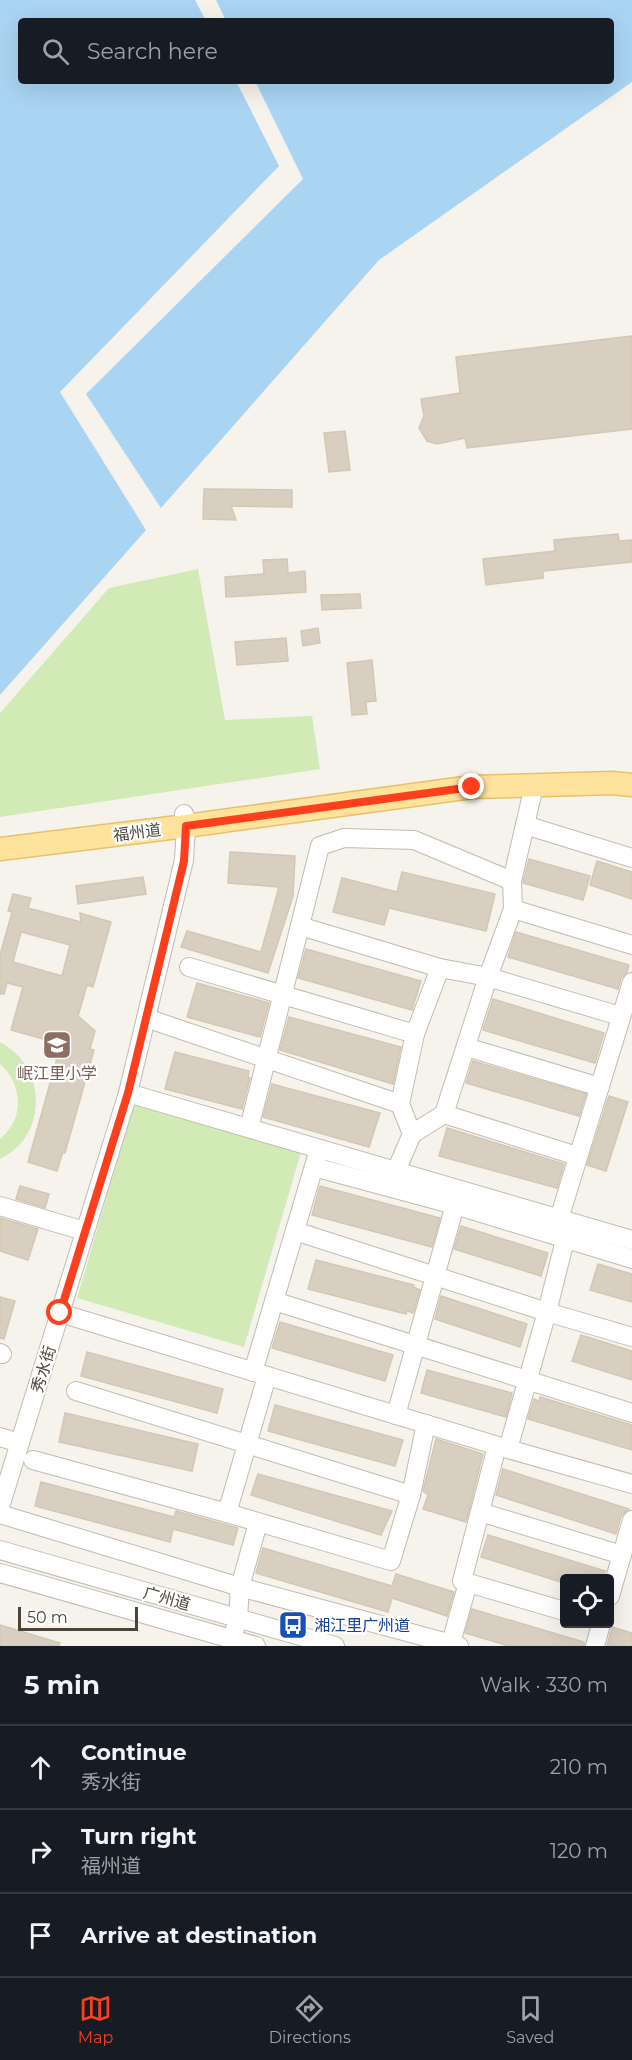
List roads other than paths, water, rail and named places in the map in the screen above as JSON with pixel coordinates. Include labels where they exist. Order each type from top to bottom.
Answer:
[{"type":"main road","name":"福州道","points":[[0,849],[392,784],[473,776],[632,773]]},
{"type":"main road","name":"福州道","points":[[0,836],[185,820],[472,787],[612,783],[632,785]]},
{"type":"street","points":[[396,1171],[412,1134],[444,1114],[488,977],[513,909],[512,880],[534,786]]},
{"type":"street","name":"秀水街","points":[[0,1507],[128,1093],[184,861],[185,820]]},
{"type":"street","points":[[525,825],[632,858]]},
{"type":"street","points":[[249,1128],[320,846],[344,838],[414,840],[512,880]]},
{"type":"street","points":[[513,909],[632,945]]},
{"type":"street","points":[[300,926],[440,968],[488,977],[620,1016]]},
{"type":"street","points":[[189,967],[415,1034]]},
{"type":"street","points":[[412,1134],[400,1104],[415,1034],[440,968]]},
{"type":"street","points":[[559,1219],[632,982]]},
{"type":"street","points":[[146,1018],[400,1104]]},
{"type":"street","points":[[466,1047],[600,1087]]},
{"type":"street","points":[[128,1093],[632,1240]]},
{"type":"street","points":[[444,1114],[577,1156]]},
{"type":"street","points":[[227,1513],[247,1444],[274,1301],[320,1149]]},
{"type":"street","points":[[314,1167],[455,1205],[632,1259]]},
{"type":"street","points":[[396,1415],[455,1205]]},
{"type":"street","points":[[0,1206],[84,1231]]},
{"type":"street","points":[[295,1232],[632,1337]]},
{"type":"street","points":[[560,1610],[462,1581],[480,1512],[527,1380],[565,1240]]},
{"type":"street","points":[[274,1301],[632,1413]]},
{"type":"street","points":[[60,1313],[632,1484]]},
{"type":"street","points":[[76,1391],[411,1495]]},
{"type":"street","points":[[33,1460],[391,1561],[411,1495],[426,1424]]},
{"type":"street","points":[[0,1437],[20,1443]]},
{"type":"street","points":[[480,1512],[622,1555]]},
{"type":"street","points":[[0,1514],[240,1587],[453,1645],[468,1583]]},
{"type":"street","points":[[614,1580],[632,1520]]},
{"type":"street","points":[[230,1642],[238,1618],[240,1587],[258,1523]]},
{"type":"street","name":"广州道","points":[[0,1550],[335,1646]]},
{"type":"street","name":"广州道","points":[[0,1573],[230,1642],[256,1646]]},
{"type":"street","points":[[595,1646],[600,1628]]},
{"type":"water","points":[[0,0],[195,0],[204,18],[18,18],[18,84],[238,84],[279,166],[60,392],[146,530],[0,695]]},
{"type":"water","points":[[216,0],[632,0],[632,82],[379,260],[161,508],[86,394],[303,179],[256,84],[614,84],[614,18],[225,18]]},
{"type":"place","name":"岷江里小学","points":[[57,1045]]},
{"type":"place","name":"湘江里广州道","points":[[293,1625]]}]
